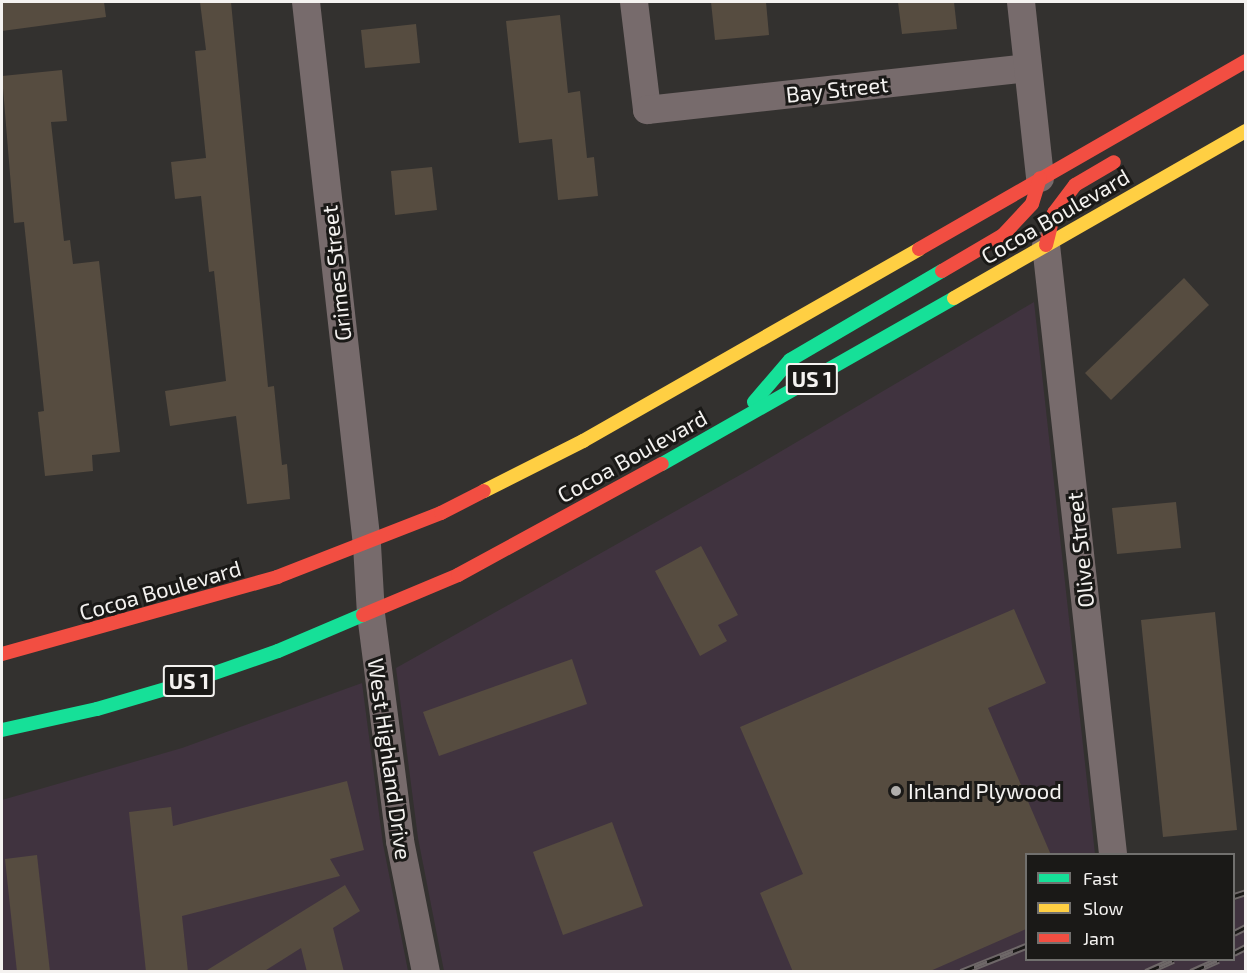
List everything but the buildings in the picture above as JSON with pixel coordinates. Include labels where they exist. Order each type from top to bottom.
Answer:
[{"type":"main road","name":"Cocoa Boulevard","points":[[2,654],[181,607],[367,545],[511,480],[584,441],[1245,61]]},
{"type":"main road","name":"Cocoa Boulevard","points":[[2,730],[97,709],[186,683],[371,614],[528,539],[1245,131]]},
{"type":"main road","points":[[1046,245],[1054,213],[1075,185],[1125,156]]},
{"type":"main road","points":[[737,421],[790,360],[1003,235],[1032,204],[1040,178]]},
{"type":"street","name":"Grimes Street","points":[[306,2],[367,545]]},
{"type":"street","name":"Bay Street","points":[[634,2],[646,110],[1028,68]]},
{"type":"street","points":[[1021,2],[1040,178]]},
{"type":"street","name":"Olive Street","points":[[1046,245],[1113,853]]},
{"type":"street","name":"West Highland Drive","points":[[367,545],[371,614],[400,841],[426,972]]},
{"type":"shaded area","points":[[1034,302],[1095,853],[1025,853],[1025,961],[1235,961],[1235,901],[1245,896],[1245,971],[444,971],[418,838],[396,668],[756,466]]},
{"type":"shaded area","points":[[362,683],[383,844],[408,971],[2,972],[2,800],[182,748]]},
{"type":"railway","points":[[1235,896],[1246,892]]},
{"type":"railway","points":[[1235,932],[1246,927]]},
{"type":"railway","points":[[961,972],[1025,946]]},
{"type":"railway","points":[[1235,952],[1246,947]]},
{"type":"railway","points":[[1146,972],[1171,961]]},
{"type":"railway","points":[[1191,972],[1216,961]]},
{"type":"traffic: fast","points":[[754,402],[790,360],[942,271]]},
{"type":"traffic: fast","points":[[662,464],[954,298]]},
{"type":"traffic: fast","points":[[2,730],[97,709],[186,683],[278,651],[363,615]]},
{"type":"traffic: slow","points":[[954,298],[1246,131]]},
{"type":"traffic: slow","points":[[484,491],[583,441],[919,249]]},
{"type":"traffic: jam","points":[[919,249],[1246,61]]},
{"type":"traffic: jam","points":[[1046,245],[1054,213],[1075,185],[1114,162]]},
{"type":"traffic: jam","points":[[942,271],[1003,235],[1032,204],[1040,178]]},
{"type":"traffic: jam","points":[[363,615],[458,575],[662,464]]},
{"type":"traffic: jam","points":[[2,654],[277,577],[441,513],[484,491]]},
{"type":"place","name":"Inland Plywood","points":[[896,791]]}]
